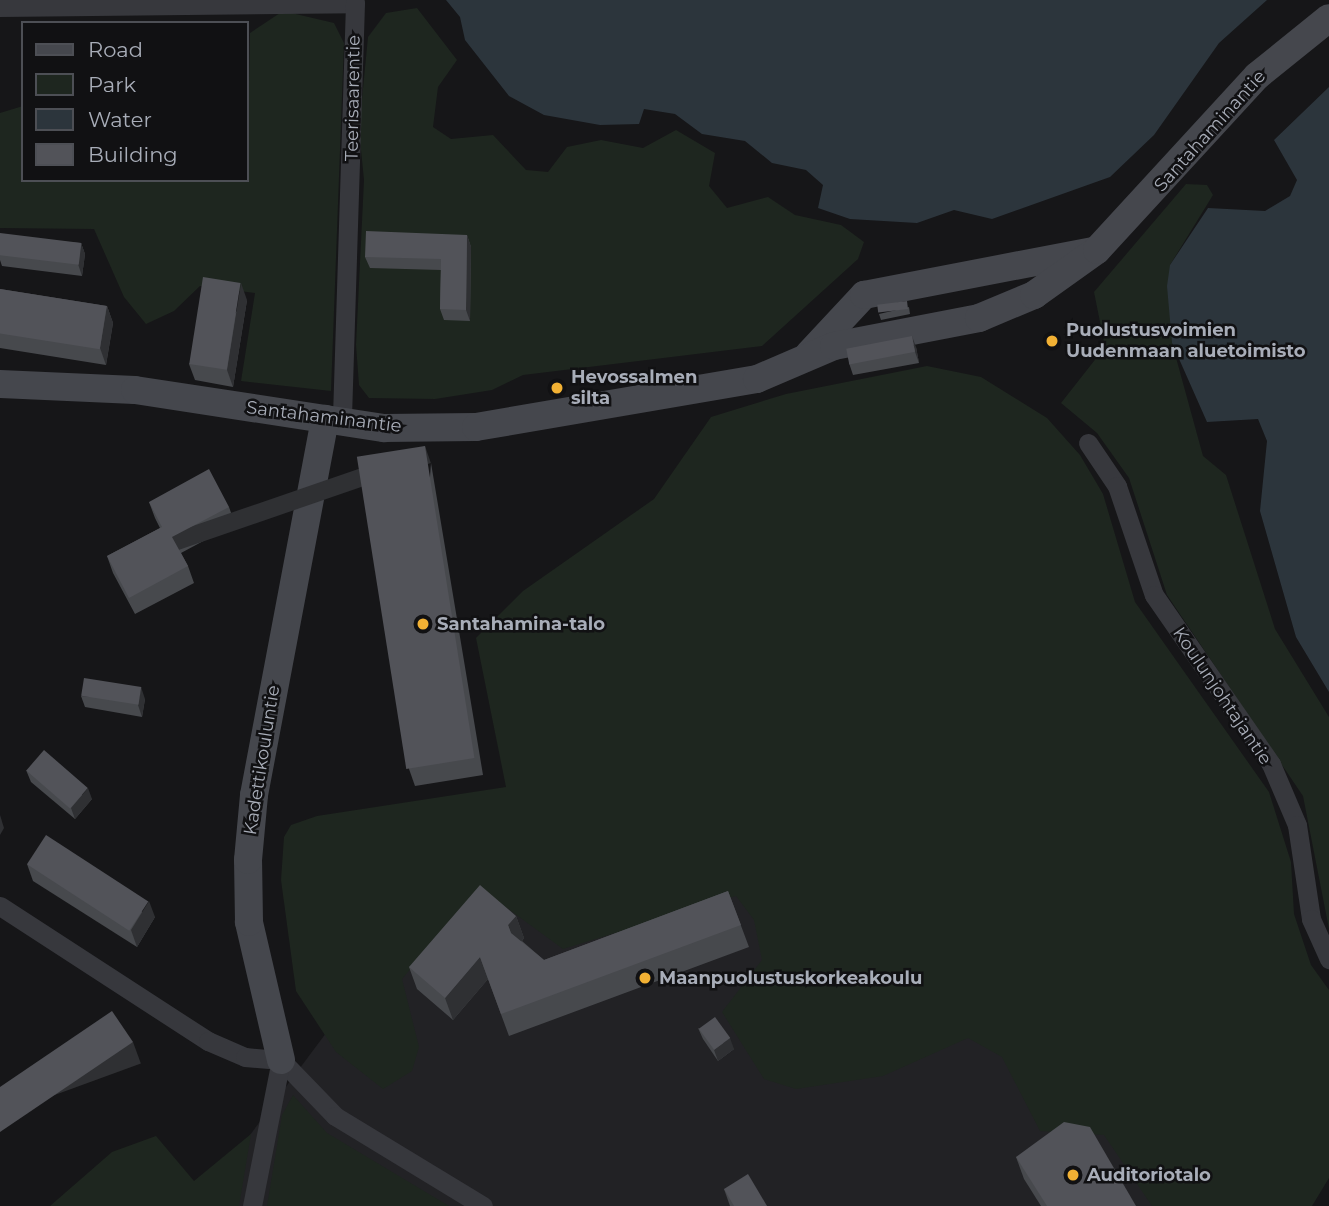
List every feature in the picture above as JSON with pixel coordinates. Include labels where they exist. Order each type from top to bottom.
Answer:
[{"type":"main road","name":"Santahaminantie","points":[[0,384],[89,385],[334,420],[476,427],[757,379],[808,357],[997,313],[1097,250],[1257,76],[1329,18]]},
{"type":"main road","name":"Santahaminantie","points":[[808,357],[863,295],[1097,250]]},
{"type":"main road","name":"Kadettikouluntie","points":[[281,1060],[249,922],[248,860],[254,795],[334,420]]},
{"type":"street","name":"Teerisaarentie","points":[[0,7],[355,3],[334,420]]},
{"type":"street","name":"Koulunjohtajantie","points":[[1088,443],[1116,486],[1154,595],[1270,764],[1297,825],[1311,919],[1329,959]]},
{"type":"street","points":[[0,906],[208,1041],[245,1057],[281,1060],[335,1116],[483,1206]]},
{"type":"street","points":[[253,1206],[281,1060]]},
{"type":"shaded area","name":"Maanpuolustuskorkeakoulu","points":[[732,874],[1112,1082],[1193,1206],[197,1206],[444,875]]},
{"type":"green space","points":[[417,8],[457,60],[438,87],[433,127],[451,139],[493,135],[526,170],[548,172],[567,147],[601,140],[643,148],[676,130],[715,153],[709,186],[727,208],[768,197],[795,215],[841,225],[864,242],[858,259],[762,346],[523,375],[492,390],[435,399],[369,398],[359,385],[356,345],[364,180],[359,130],[368,37],[386,13]]},
{"type":"green space","points":[[283,11],[334,23],[344,43],[331,391],[241,381],[255,293],[200,286],[174,311],[146,324],[124,297],[94,229],[0,228],[0,113],[21,107],[21,182],[248,182],[250,33]]},
{"type":"green space","points":[[1186,184],[1207,185],[1213,195],[1170,265],[1172,343],[1203,456],[1226,475],[1275,629],[1329,717],[1329,929],[1303,796],[1167,595],[1129,478],[1097,433],[1061,403],[1105,347],[1094,292]]},
{"type":"green space","points":[[927,366],[981,377],[1047,418],[1080,455],[1103,494],[1135,602],[1269,792],[1291,862],[1294,914],[1311,965],[1329,990],[1329,1178],[1312,1206],[1152,1206],[1104,1135],[1040,1131],[1002,1057],[968,1038],[883,1076],[796,1089],[764,1079],[722,1012],[762,960],[754,920],[736,896],[563,949],[492,897],[470,898],[402,979],[419,1047],[412,1071],[383,1089],[336,1052],[296,991],[281,880],[284,837],[291,825],[317,816],[506,787],[476,638],[523,591],[654,499],[711,417],[786,394]]},
{"type":"green space","points":[[293,1095],[327,1133],[449,1206],[267,1206],[282,1115]]},
{"type":"green space","points":[[251,1134],[239,1206],[50,1206],[112,1152],[156,1136],[194,1181]]},
{"type":"water","points":[[446,0],[1267,0],[1219,43],[1154,135],[1110,177],[992,219],[954,210],[917,223],[850,219],[818,208],[823,185],[806,170],[772,163],[745,141],[702,134],[675,114],[644,109],[639,124],[600,125],[544,115],[509,96],[465,40],[460,17]]},
{"type":"water","points":[[1329,87],[1329,692],[1296,637],[1260,511],[1267,441],[1258,419],[1207,422],[1172,343],[1167,286],[1170,265],[1208,208],[1265,211],[1290,196],[1297,180],[1274,140]]},
{"type":"building","points":[[366,231],[467,235],[466,310],[440,309],[441,259],[365,257]]},
{"type":"building","points":[[0,233],[81,243],[79,265],[0,255]]},
{"type":"building","points":[[203,277],[241,283],[227,370],[189,364]]},
{"type":"building","points":[[0,289],[107,306],[100,349],[0,334]]},
{"type":"building","points":[[907,301],[908,309],[878,313],[877,305]]},
{"type":"building","points":[[912,336],[915,352],[849,364],[846,349]]},
{"type":"building","name":"Santahamina-talo","points":[[425,446],[474,758],[406,769],[357,457]]},
{"type":"building","points":[[209,469],[229,507],[172,537],[188,566],[129,598],[107,556],[162,527],[149,502]]},
{"type":"building","points":[[84,678],[141,687],[138,705],[81,696]]},
{"type":"building","points":[[44,750],[88,788],[70,808],[26,770]]},
{"type":"building","points":[[46,835],[148,901],[129,931],[27,864]]},
{"type":"building","points":[[480,885],[516,916],[508,925],[511,933],[544,960],[728,891],[741,925],[501,1014],[480,957],[445,998],[409,967]]},
{"type":"building","points":[[112,1011],[133,1042],[0,1132],[0,1087]]},
{"type":"building","points":[[715,1017],[730,1038],[714,1050],[699,1029]]},
{"type":"building","name":"Auditoriotalo","points":[[1064,1122],[1090,1127],[1136,1206],[1047,1206],[1016,1157]]},
{"type":"building","points":[[748,1174],[767,1206],[734,1206],[724,1189]]},
{"type":"place","name":"Puolustusvoimien Uudenmaan aluetoimisto","points":[[1052,341]]},
{"type":"place","name":"Hevossalmen silta","points":[[557,388]]},
{"type":"place","name":"Santahamina-talo","points":[[423,624]]},
{"type":"place","name":"Maanpuolustuskorkeakoulu","points":[[645,978]]},
{"type":"place","name":"Auditoriotalo","points":[[1073,1175]]}]
